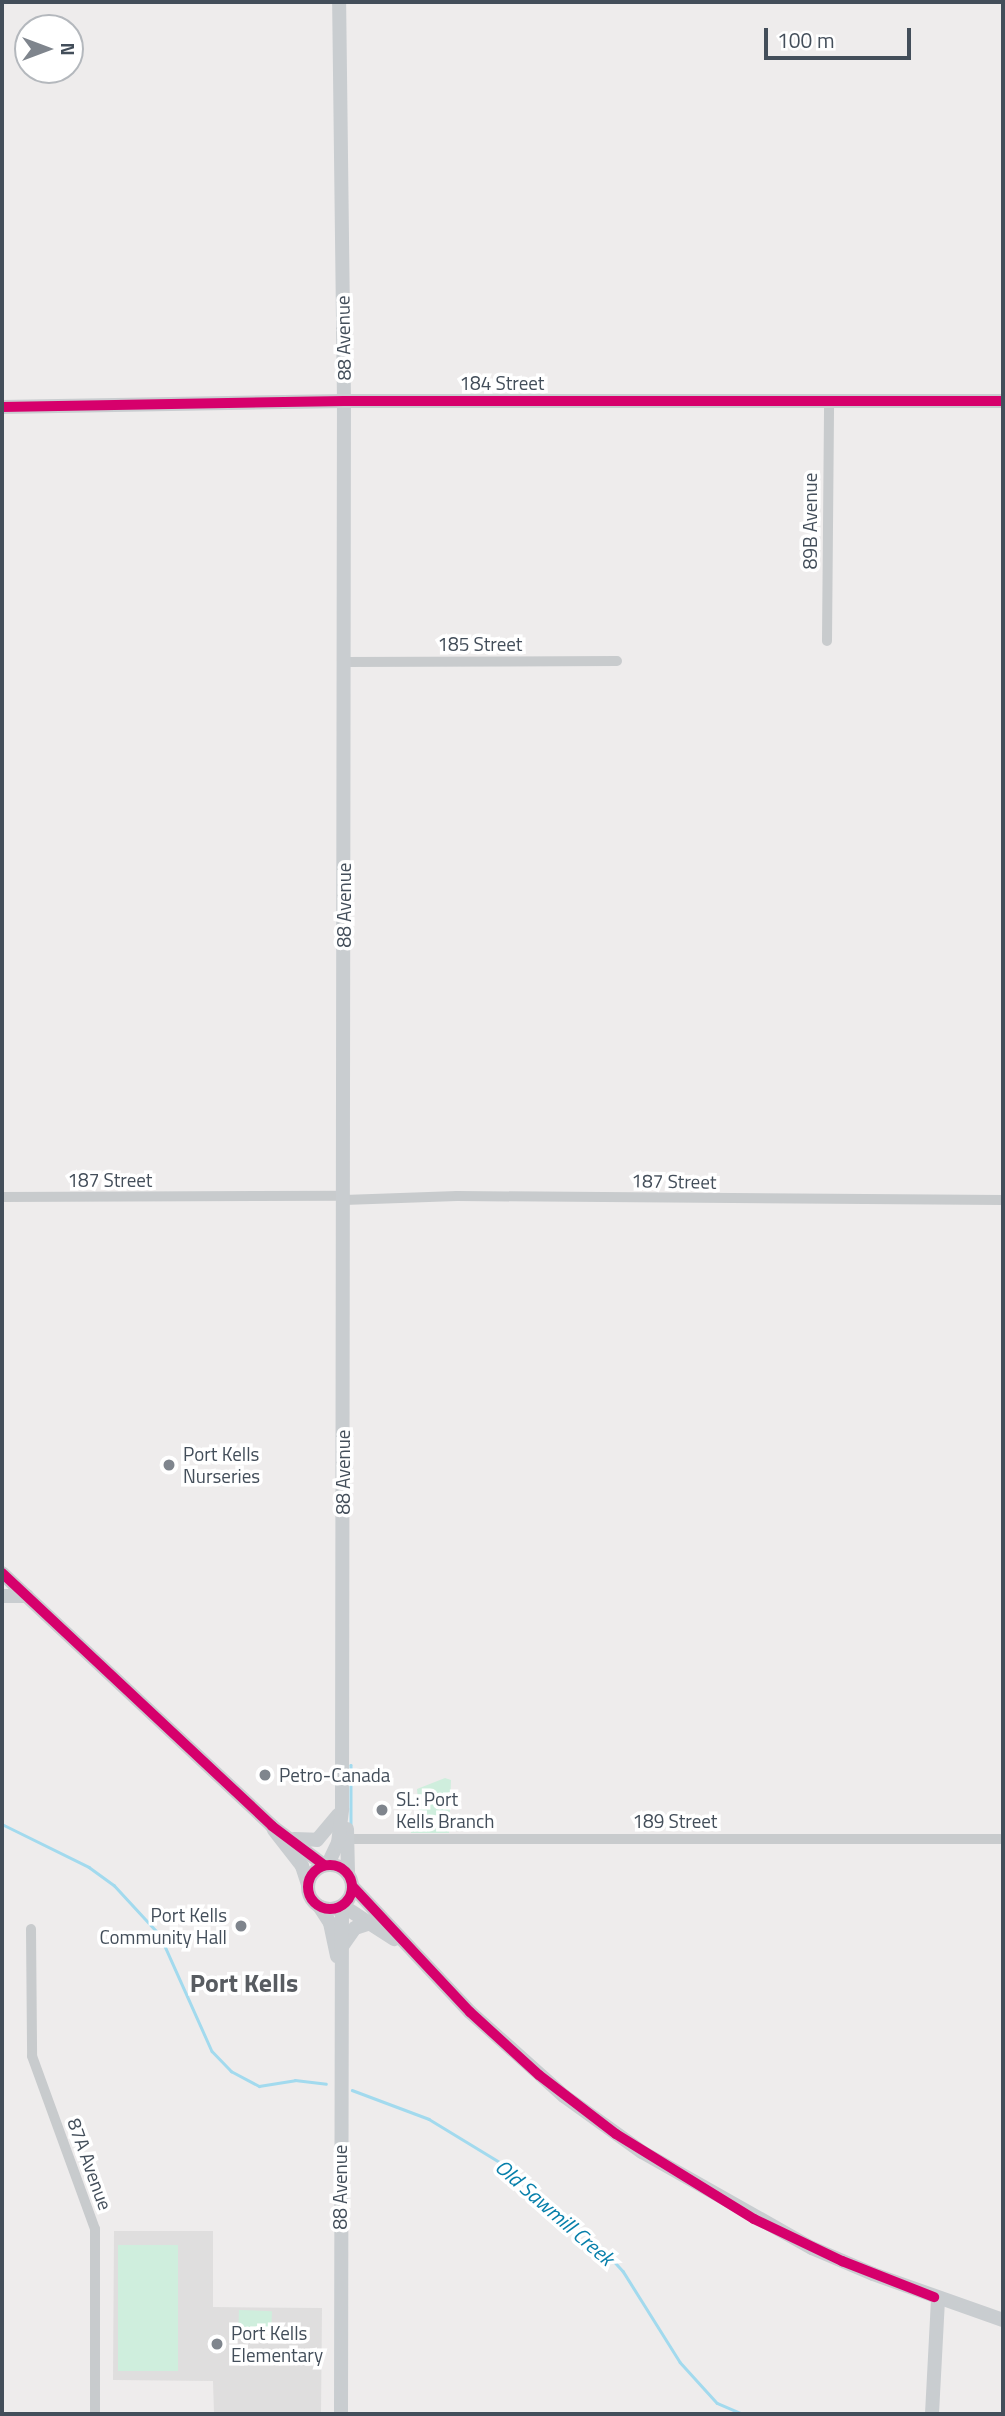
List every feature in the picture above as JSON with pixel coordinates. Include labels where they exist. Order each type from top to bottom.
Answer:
[{"type":"main road","name":"88 Avenue","points":[[326,1865],[338,1843],[341,1811],[344,401],[339,2]]},
{"type":"main road","name":"184 Street","points":[[2,407],[344,401],[1003,401]]},
{"type":"main road","points":[[2,1573],[272,1826],[302,1866],[319,1906],[342,1906],[374,1922],[405,1944],[539,2075],[642,2152],[811,2248],[938,2299],[1003,2320]]},
{"type":"main road","points":[[2,1596],[27,1596]]},
{"type":"main road","name":"88 Avenue","points":[[341,1811],[347,1839],[350,1880]]},
{"type":"main road","points":[[292,1839],[317,1840],[341,1811]]},
{"type":"main road","points":[[272,1826],[350,1880],[387,1919],[405,1944]]},
{"type":"main road","points":[[308,1885],[313,1873],[326,1865]]},
{"type":"main road","points":[[342,1906],[350,1880]]},
{"type":"main road","name":"88 Avenue","points":[[319,1906],[330,1923],[340,1960]]},
{"type":"main road","name":"88 Avenue","points":[[341,2414],[342,1906]]},
{"type":"main road","points":[[343,1945],[355,1928],[374,1922]]},
{"type":"main road","points":[[932,2414],[938,2299]]},
{"type":"street","name":"89B Avenue","points":[[827,641],[829,401]]},
{"type":"street","name":"185 Street","points":[[344,662],[617,661]]},
{"type":"street","name":"187 Street","points":[[2,1197],[482,1196],[1003,1200]]},
{"type":"street","name":"189 Street","points":[[347,1839],[1003,1839]]},
{"type":"street","name":"87A Avenue","points":[[31,1929],[32,2056],[95,2229],[95,2414]]},
{"type":"shaded area","name":"Port Kells Elementary","points":[[114,2231],[213,2231],[213,2307],[322,2308],[321,2414],[214,2414],[213,2381],[113,2380]]},
{"type":"green space","points":[[445,1778],[451,1780],[449,1833],[411,1833],[411,1826],[420,1822],[417,1789]]},
{"type":"green space","points":[[118,2245],[178,2245],[178,2371],[118,2371]]},
{"type":"green space","points":[[239,2310],[272,2311],[271,2331],[238,2330]]},
{"type":"waterway","points":[[351,1765],[351,1826]]},
{"type":"waterway","name":"Old Sawmill Creek","points":[[2,1824],[89,1867],[114,1885],[160,1935],[212,2051],[231,2071],[259,2086],[295,2080],[326,2084]]},
{"type":"waterway","name":"Old Sawmill Creek","points":[[352,2090],[429,2119],[511,2169],[603,2249],[623,2271],[680,2362],[717,2403],[743,2414]]},
{"type":"cycle path","points":[[2,407],[344,401],[1003,401]]},
{"type":"cycle path","points":[[2,1573],[272,1826],[324,1865]]},
{"type":"cycle path","points":[[330,1865],[339,1866],[346,1871],[351,1878],[352,1887],[351,1896],[346,1903],[339,1908],[330,1909],[321,1908],[314,1903],[309,1896],[308,1887],[309,1878],[314,1871],[321,1866],[330,1865]]},
{"type":"cycle path","points":[[353,1887],[470,2012],[539,2075],[616,2134],[754,2219],[842,2261],[934,2297]]},
{"type":"place","name":"Port Kells Nurseries","points":[[169,1465]]},
{"type":"place","name":"Petro-Canada","points":[[265,1775]]},
{"type":"place","name":"SL: Port Kells Branch","points":[[382,1810]]},
{"type":"place","name":"Port Kells Community Hall","points":[[241,1926]]},
{"type":"place","name":"Port Kells Elementary","points":[[217,2344]]},
{"type":"district","name":"Port Kells","points":[[244,1983]]}]
